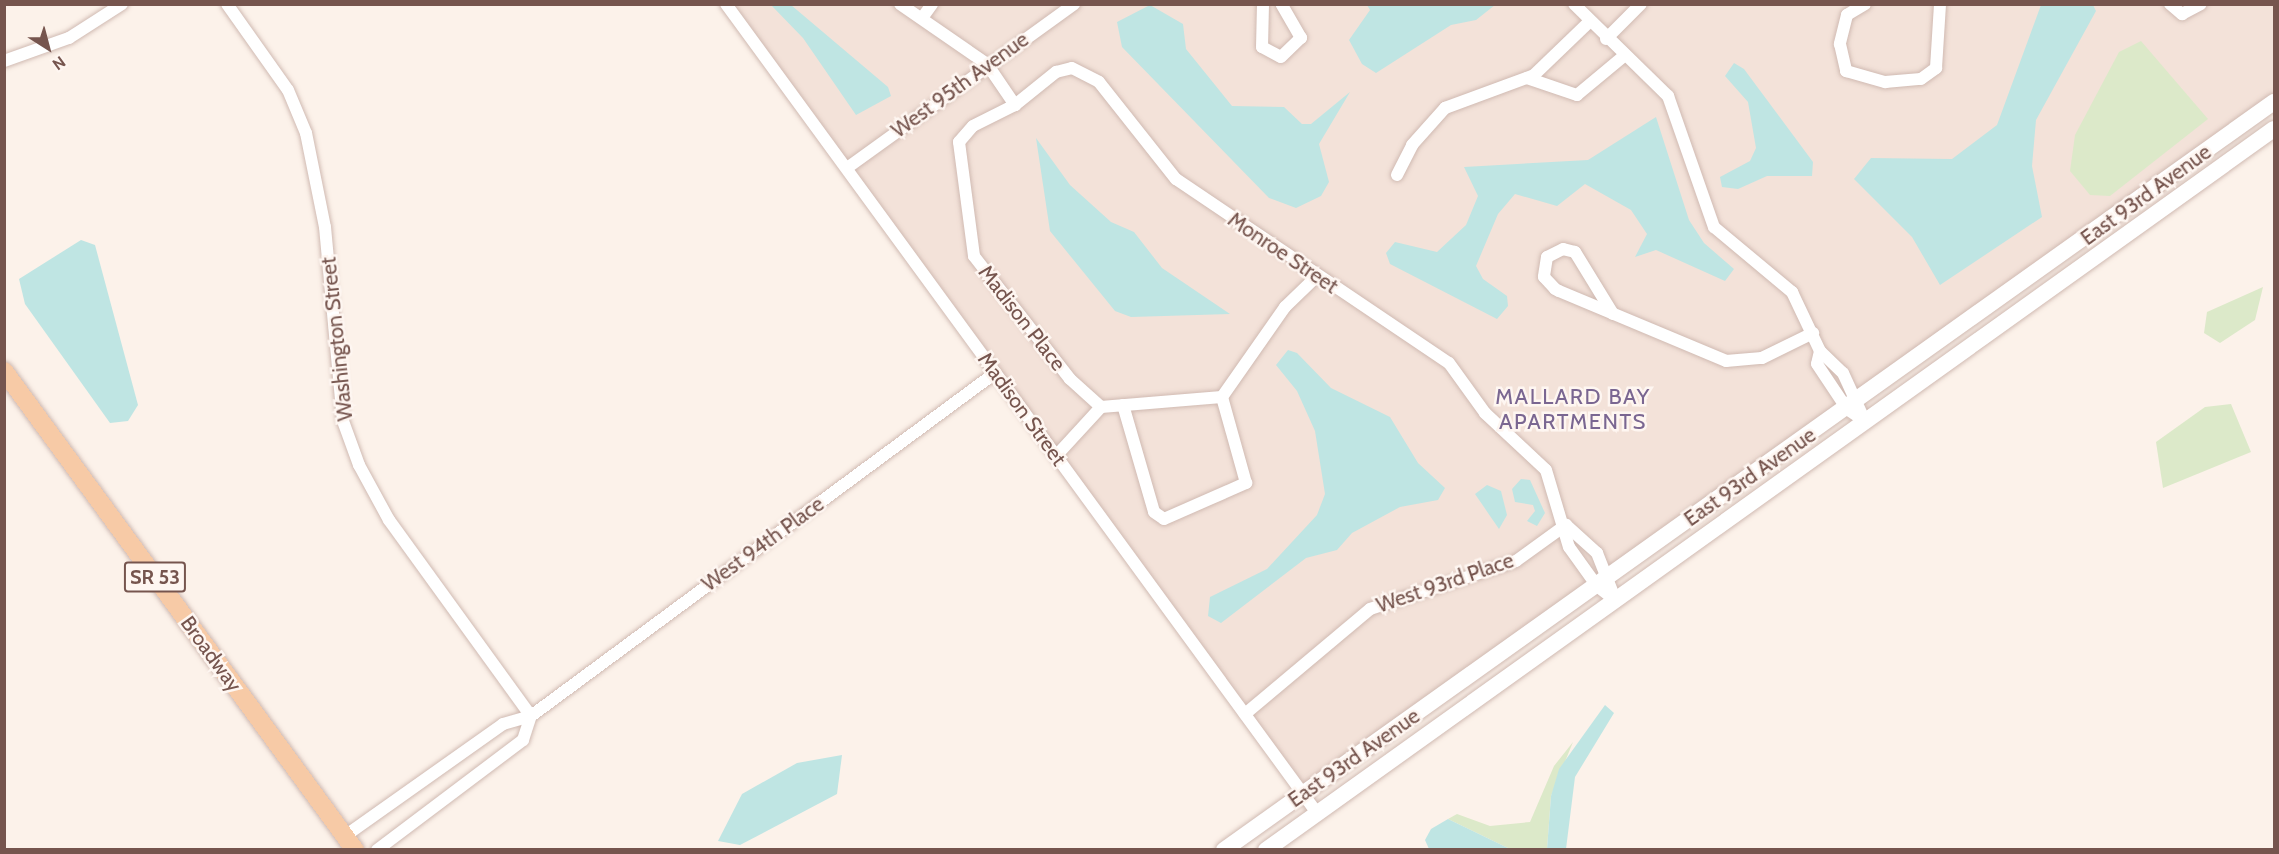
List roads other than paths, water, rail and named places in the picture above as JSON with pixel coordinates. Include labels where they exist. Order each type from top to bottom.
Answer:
[{"type":"main road","name":"Broadway","points":[[4,371],[350,843]]},
{"type":"street","points":[[4,62],[69,38],[122,4]]},
{"type":"street","name":"Washington Street","points":[[227,4],[288,90],[306,133],[325,227],[343,421],[359,465],[389,520],[531,716]]},
{"type":"street","name":"Madison Street","points":[[726,4],[1317,813]]},
{"type":"street","points":[[900,4],[987,64],[1015,105]]},
{"type":"street","points":[[922,18],[932,4]]},
{"type":"street","name":"West 95th Avenue","points":[[847,168],[987,64],[1074,4]]},
{"type":"street","points":[[1263,4],[1262,47],[1281,57],[1301,38],[1281,4]]},
{"type":"street","points":[[1574,4],[1606,39],[1668,96],[1714,227],[1792,292],[1820,351],[1817,364],[1865,421]]},
{"type":"street","points":[[1606,39],[1641,4]]},
{"type":"street","points":[[1865,4],[1847,15],[1840,44],[1846,71],[1885,82],[1921,79],[1936,68],[1940,4]]},
{"type":"street","points":[[2170,4],[2182,14],[2201,4]]},
{"type":"street","points":[[1397,176],[1412,145],[1445,108],[1527,78],[1589,22]]},
{"type":"street","points":[[1527,78],[1577,95],[1625,55]]},
{"type":"street","name":"Monroe Street","points":[[1015,105],[1056,72],[1086,72],[1176,179],[1449,363],[1485,413],[1546,470],[1566,525],[1569,547],[1604,582],[1616,601]]},
{"type":"street","name":"East 93rd Avenue","points":[[1224,849],[1604,582],[2274,102]]},
{"type":"street","name":"Madison Place","points":[[1015,105],[973,126],[959,142],[974,256],[1070,379],[1101,407]]},
{"type":"street","name":"East 93rd Avenue","points":[[1266,849],[2274,129]]},
{"type":"street","points":[[1613,314],[1575,252],[1549,255],[1543,273],[1551,286],[1613,314],[1726,361],[1762,358],[1813,333]]},
{"type":"street","points":[[1056,456],[1101,407],[1222,397],[1286,307],[1317,276]]},
{"type":"street","points":[[1820,351],[1830,355],[1853,404]]},
{"type":"street","name":"West 94th Place","points":[[350,843],[503,724],[531,716],[995,373]]},
{"type":"street","points":[[1123,405],[1154,512],[1164,519],[1246,483],[1222,397]]},
{"type":"street","name":"Monroe Street","points":[[1566,525],[1597,553],[1604,582]]},
{"type":"street","name":"West 93rd Place","points":[[1245,714],[1370,609],[1516,561],[1566,525]]},
{"type":"street","name":"West 94th Place","points":[[376,849],[523,740],[531,716]]},
{"type":"water","points":[[771,5],[791,5],[888,87],[891,96],[856,115],[803,38]]},
{"type":"water","points":[[1150,5],[1183,24],[1186,49],[1232,106],[1284,107],[1302,124],[1311,124],[1350,92],[1319,144],[1329,182],[1321,196],[1296,208],[1269,198],[1122,47],[1117,22]]},
{"type":"water","points":[[1367,5],[1495,5],[1476,20],[1451,25],[1376,73],[1362,64],[1349,40],[1370,10]]},
{"type":"water","points":[[2041,5],[2093,5],[2096,11],[2036,120],[2032,166],[2042,217],[1940,285],[1912,237],[1854,179],[1871,158],[1952,159],[1997,125]]},
{"type":"water","points":[[1734,63],[1744,69],[1813,162],[1812,176],[1767,176],[1738,189],[1722,187],[1720,177],[1750,161],[1756,148],[1748,102],[1725,76]]},
{"type":"water","points":[[1656,117],[1689,220],[1704,243],[1734,269],[1725,281],[1656,250],[1635,257],[1647,234],[1631,210],[1585,184],[1557,206],[1515,194],[1498,214],[1476,266],[1483,279],[1507,296],[1508,306],[1497,319],[1390,264],[1386,253],[1395,242],[1437,252],[1466,225],[1478,196],[1464,167],[1588,160]]},
{"type":"water","points":[[1036,138],[1070,185],[1111,222],[1134,232],[1162,268],[1230,314],[1131,317],[1115,311],[1050,231]]},
{"type":"water","points":[[81,240],[95,245],[138,405],[128,421],[110,423],[25,304],[19,279]]},
{"type":"water","points":[[1288,350],[1297,353],[1331,388],[1390,417],[1418,463],[1445,488],[1438,500],[1400,507],[1352,533],[1337,550],[1306,558],[1221,623],[1208,616],[1210,597],[1267,569],[1317,515],[1325,494],[1315,431],[1297,391],[1276,365]]},
{"type":"water","points":[[1521,479],[1530,480],[1545,513],[1537,526],[1527,521],[1535,511],[1533,505],[1515,502],[1512,489]]},
{"type":"water","points":[[1487,485],[1501,491],[1507,515],[1499,529],[1475,494]]},
{"type":"water","points":[[1605,705],[1614,713],[1575,777],[1566,849],[1547,849],[1551,796],[1559,769]]},
{"type":"water","points":[[842,755],[837,794],[740,845],[718,841],[742,794],[797,763]]},
{"type":"water","points":[[1448,819],[1510,849],[1429,849],[1425,840],[1431,829]]},
{"type":"district","name":"MALLARD BAY APARTMENTS","points":[[1573,408]]}]
